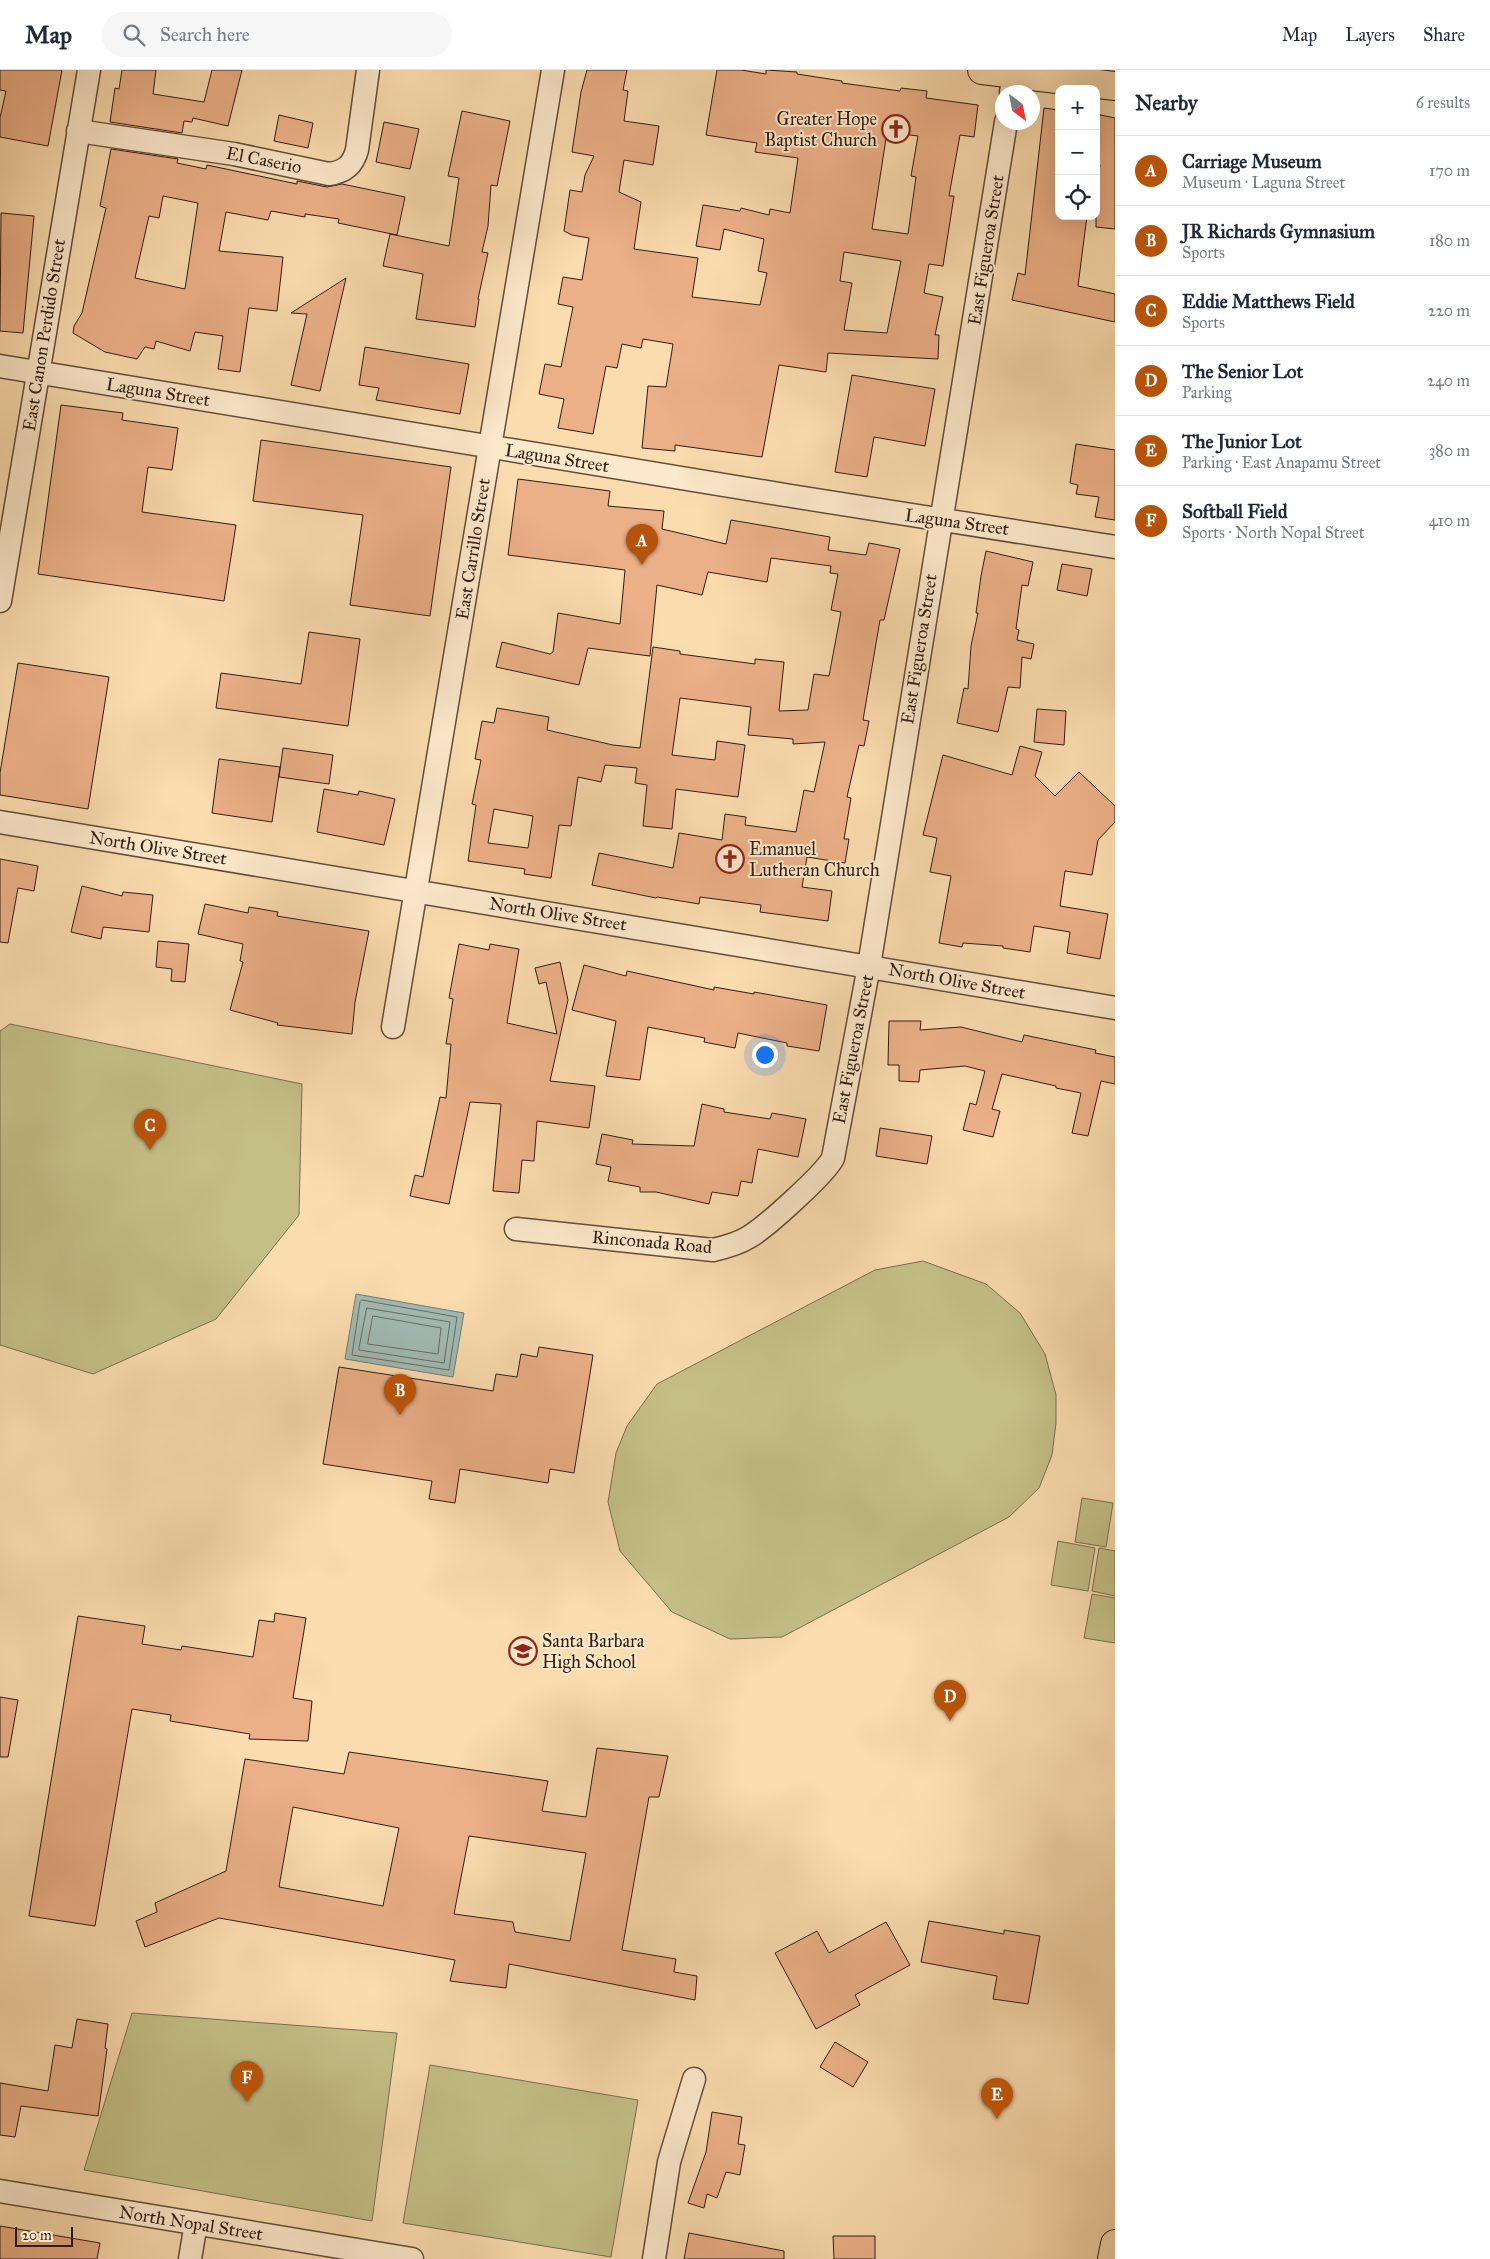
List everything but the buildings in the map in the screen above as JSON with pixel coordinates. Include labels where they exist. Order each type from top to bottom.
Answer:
[{"type":"main road","points":[[982,70],[1013,79],[1115,86]]},
{"type":"main road","points":[[1112,2259],[1115,2244]]},
{"type":"street","name":"East Canon Perdido Street","points":[[1,590],[89,70]]},
{"type":"street","name":"El Caserio","points":[[78,131],[217,151],[330,174],[340,172],[351,164],[357,150],[368,70]]},
{"type":"street","name":"East Carrillo Street","points":[[393,1027],[553,70]]},
{"type":"street","name":"East Figueroa Street","points":[[823,1173],[833,1158],[869,966],[1005,130]]},
{"type":"street","name":"Laguna Street","points":[[0,366],[942,520],[1115,546]]},
{"type":"street","name":"North Olive Street","points":[[0,822],[1115,1008]]},
{"type":"street","name":"Rinconada Road","points":[[516,1229],[713,1250],[734,1244],[750,1236],[823,1173]]},
{"type":"street","points":[[654,2259],[669,2162],[694,2079]]},
{"type":"street","name":"North Nopal Street","points":[[0,2192],[412,2259]]},
{"type":"street","points":[[190,2259],[196,2223]]},
{"type":"shaded area","points":[[10,1024],[302,1084],[299,1215],[216,1319],[93,1374],[0,1345],[0,1031]]},
{"type":"shaded area","points":[[923,1261],[986,1284],[1020,1313],[1045,1354],[1056,1395],[1056,1423],[1052,1455],[1039,1488],[1009,1517],[782,1637],[730,1639],[672,1612],[620,1551],[608,1502],[616,1453],[627,1426],[657,1384],[875,1270]]},
{"type":"shaded area","points":[[1082,1498],[1113,1503],[1106,1547],[1075,1542]]},
{"type":"shaded area","points":[[1058,1541],[1095,1548],[1088,1591],[1051,1585]]},
{"type":"shaded area","points":[[1099,1548],[1115,1551],[1115,1596],[1092,1591]]},
{"type":"shaded area","points":[[1092,1594],[1115,1598],[1115,1643],[1084,1638]]},
{"type":"shaded area","points":[[132,2013],[397,2033],[372,2221],[84,2170]]},
{"type":"shaded area","points":[[430,2065],[638,2100],[611,2257],[403,2223]]},
{"type":"water","points":[[356,1294],[464,1313],[453,1377],[345,1359]]},
{"type":"place","name":"Greater Hope Baptist Church","points":[[896,129]]},
{"type":"place","name":"Carriage Museum","points":[[642,565]]},
{"type":"place","name":"Emanuel Lutheran Church","points":[[730,859]]},
{"type":"place","name":"Eddie Matthews Field","points":[[150,1150]]},
{"type":"place","name":"JR Richards Gymnasium","points":[[400,1415]]},
{"type":"place","name":"Santa Barbara High School","points":[[523,1651]]},
{"type":"place","name":"The Senior Lot","points":[[950,1721]]},
{"type":"place","name":"Softball Field","points":[[247,2102]]},
{"type":"place","name":"The Junior Lot","points":[[997,2119]]}]
